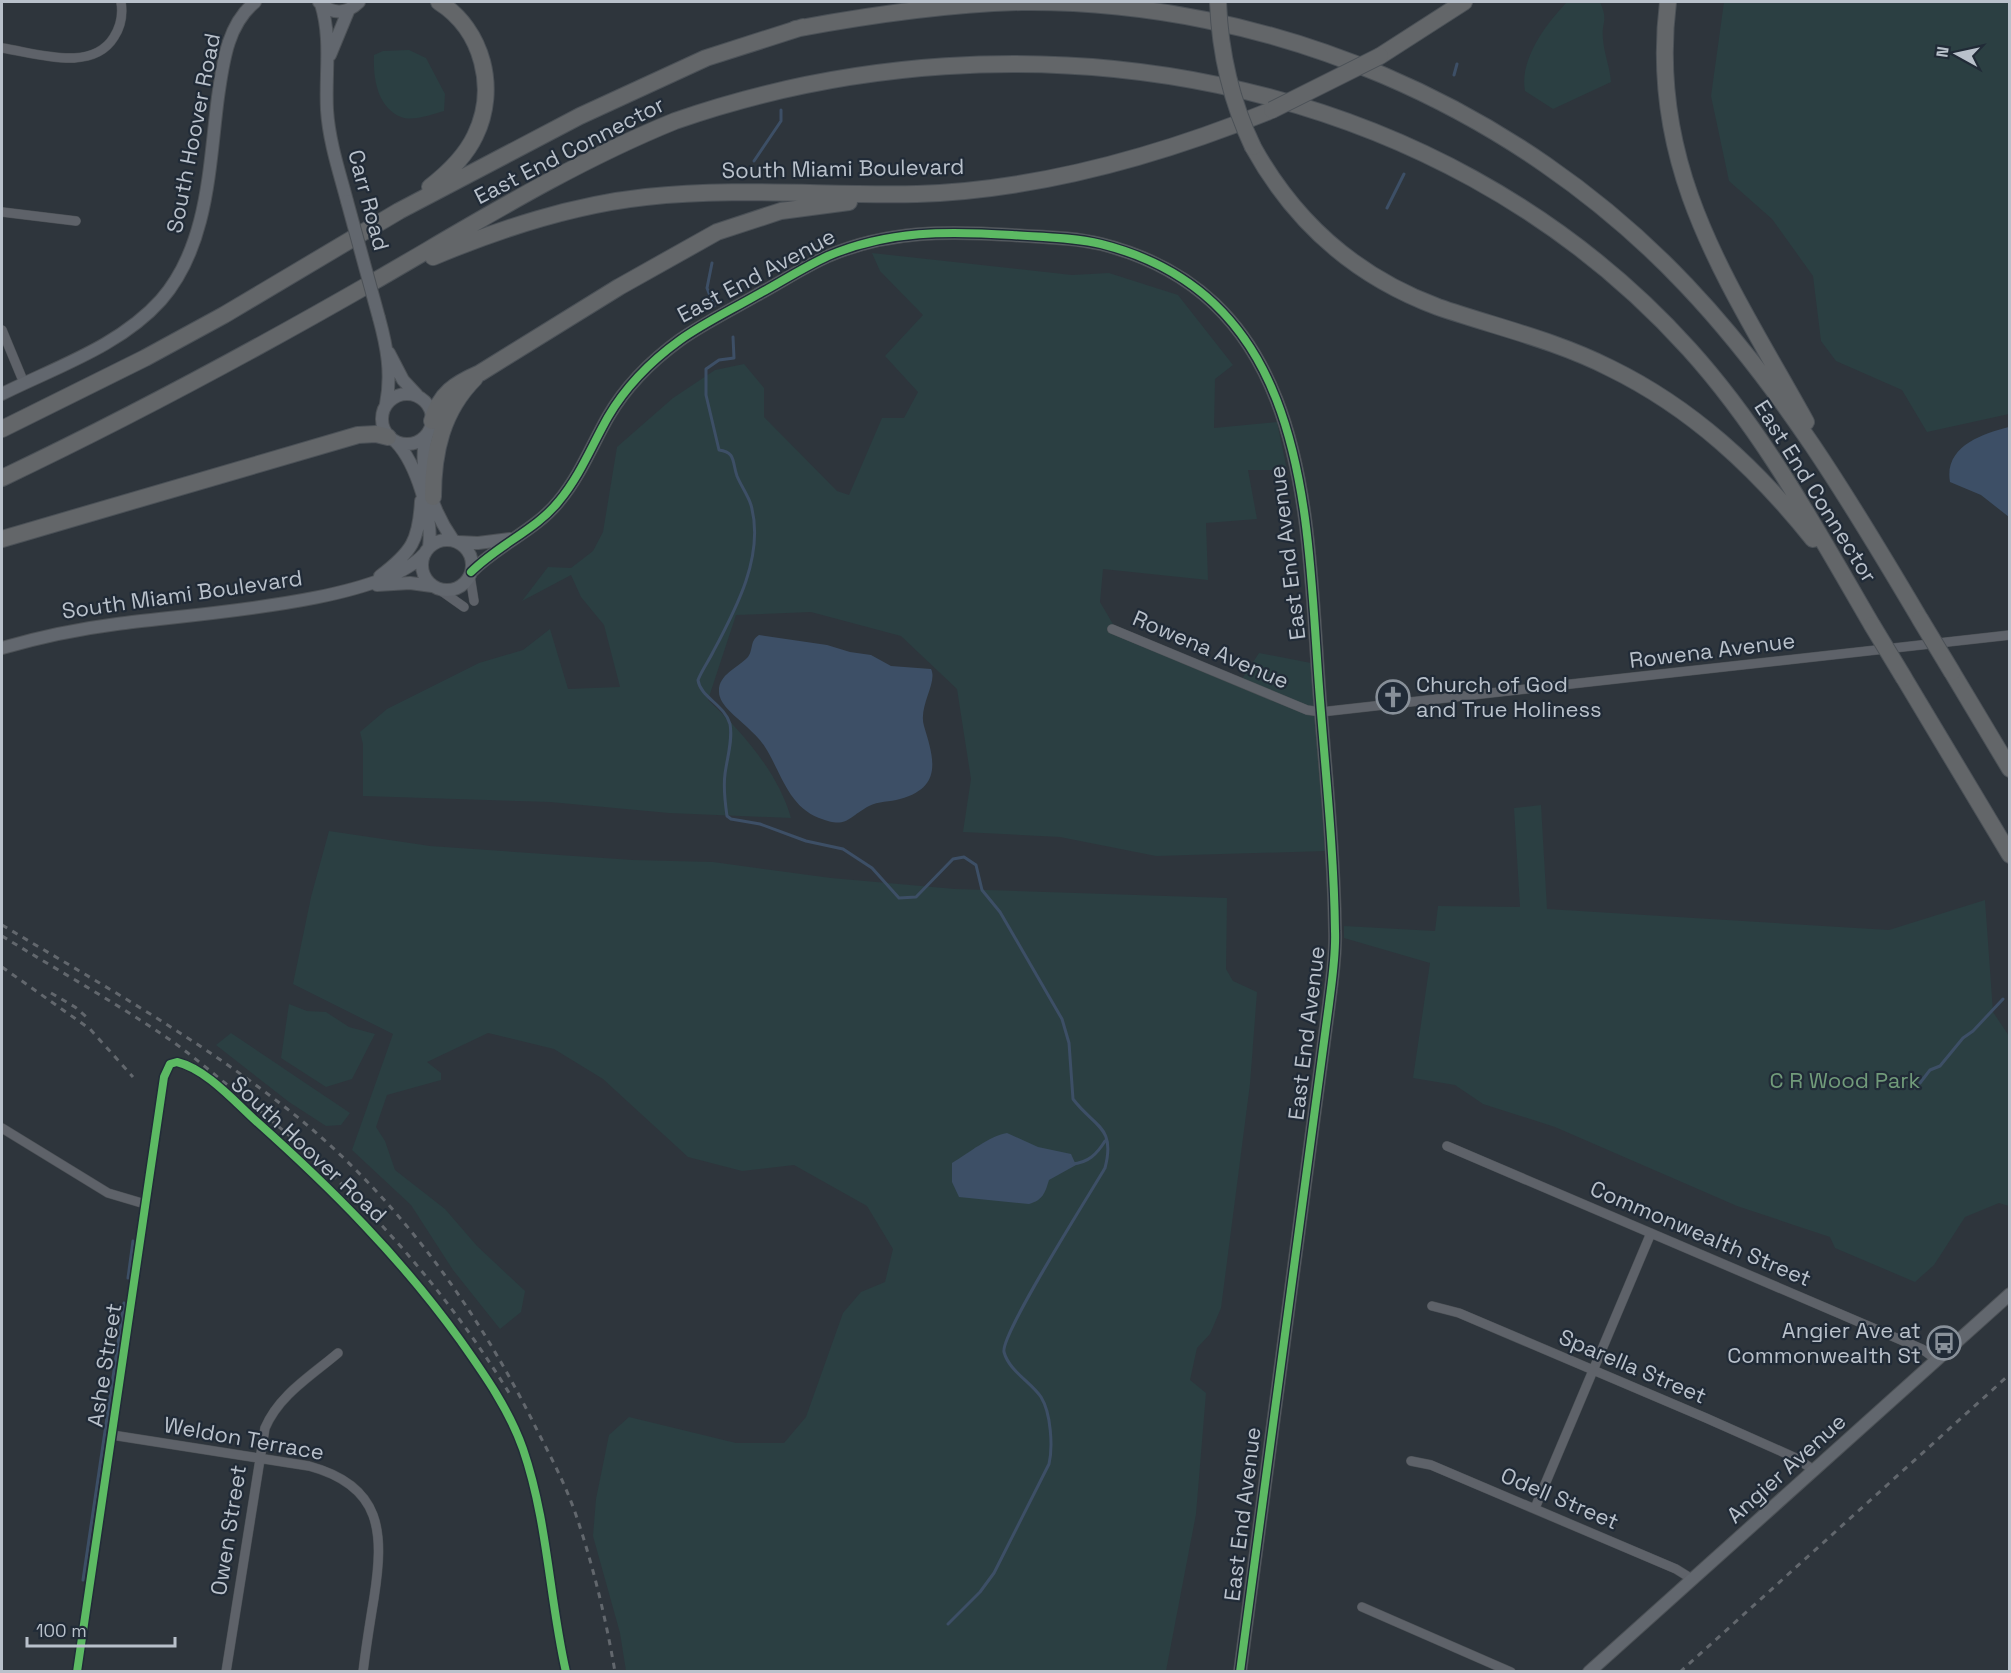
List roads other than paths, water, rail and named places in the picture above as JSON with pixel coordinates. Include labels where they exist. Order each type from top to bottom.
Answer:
[{"type":"highway","points":[[399,211],[442,177],[460,159],[476,135],[484,110],[486,85],[478,47],[464,24],[439,2]]},
{"type":"highway","points":[[2,429],[145,358],[224,315],[399,211],[550,131],[653,81],[706,58],[795,29],[893,2]]},
{"type":"highway","points":[[1218,2],[1221,41],[1230,86],[1253,147],[1291,206],[1323,239],[1358,267],[1418,299],[1526,334],[1590,358],[1640,384],[1688,414],[1724,443],[1764,482],[1847,581]]},
{"type":"highway","name":"South Miami Boulevard","points":[[375,280],[510,227],[558,213],[617,201],[737,192],[918,194],[1008,184],[1098,168],[1187,143],[1272,110],[1380,56],[1464,2]]},
{"type":"highway","points":[[1668,2],[1665,50],[1668,107],[1676,151],[1688,195],[1714,257],[1840,483]]},
{"type":"highway","name":"East End Connector","points":[[795,29],[886,14],[977,4],[1047,3],[1117,7],[1209,20],[1298,43],[1384,75],[1427,94],[1507,139],[1546,164],[1619,221],[1686,285],[1717,319],[1840,483],[2010,769]]},
{"type":"highway","name":"East End Connector","points":[[375,280],[540,185],[610,150],[723,103],[808,78],[904,60],[1013,53],[1112,57],[1199,71],[1304,99],[1405,140],[1482,180],[1554,228],[1589,256],[1671,330],[1743,414],[1787,479],[2010,855]]},
{"type":"highway","points":[[430,427],[440,400],[448,390],[480,373],[629,281],[717,232],[781,212],[918,194]]},
{"type":"highway","points":[[2,478],[165,398],[375,280]]},
{"type":"highway","points":[[427,497],[438,442],[453,406],[480,373]]},
{"type":"highway","points":[[2,539],[358,435],[376,434],[392,439]]},
{"type":"street","points":[[2,48],[75,58],[95,56],[107,48],[119,30],[123,11],[121,2]]},
{"type":"street","name":"South Hoover Road","points":[[2,394],[127,331],[160,301],[177,280],[189,256],[201,219],[227,49],[240,18],[255,2]]},
{"type":"street","points":[[320,3],[332,11],[354,5]]},
{"type":"street","name":"Carr Road","points":[[320,3],[326,22],[329,56],[327,85],[329,127],[388,352],[389,383],[386,404]]},
{"type":"street","name":"Carr Road","points":[[329,56],[354,5]]},
{"type":"street","points":[[2,212],[76,221]]},
{"type":"street","name":"East End Avenue","points":[[470,574],[510,538],[533,526],[555,507],[571,486],[615,404],[653,362],[691,333],[808,266],[873,241],[919,233],[1045,237],[1098,244],[1157,265],[1195,289],[1229,321],[1256,355],[1267,374],[1291,442],[1304,502],[1321,712],[1335,948],[1240,1671]]},
{"type":"street","points":[[2,330],[24,383]]},
{"type":"street","name":"Carr Road","points":[[388,352],[403,380],[417,396]]},
{"type":"street","points":[[464,607],[436,588],[422,572],[430,525],[427,497],[423,459],[430,427],[428,404],[417,396],[400,394],[386,404],[381,421],[392,439],[409,458],[427,497],[440,521],[470,554],[474,601]]},
{"type":"street","points":[[392,439],[413,443],[430,427]]},
{"type":"street","points":[[368,585],[400,561],[411,548],[427,497]]},
{"type":"street","name":"East End Avenue","points":[[456,541],[478,543],[510,538]]},
{"type":"street","points":[[426,550],[440,540],[456,541]]},
{"type":"street","name":"South Miami Boulevard","points":[[2,648],[84,629],[298,600],[368,585],[405,571],[426,550]]},
{"type":"street","points":[[436,588],[458,588],[470,574]]},
{"type":"street","name":"South Miami Boulevard","points":[[368,585],[410,583],[436,588]]},
{"type":"street","name":"Rowena Avenue","points":[[1112,629],[1306,710],[1321,712],[2010,635]]},
{"type":"street","name":"South Hoover Road","points":[[170,1064],[183,1064],[202,1075],[268,1131],[358,1217],[418,1284],[505,1406],[523,1448],[538,1503],[566,1671]]},
{"type":"street","name":"Ashe Street","points":[[77,1671],[164,1077],[170,1064]]},
{"type":"street","points":[[2,1128],[108,1193],[145,1204]]},
{"type":"street","name":"Commonwealth Street","points":[[1447,1146],[1922,1349],[1937,1360]]},
{"type":"street","points":[[1535,1508],[1651,1233]]},
{"type":"street","name":"Angier Avenue","points":[[1589,1671],[2010,1294]]},
{"type":"street","name":"Sparella Street","points":[[1432,1306],[1459,1313],[1593,1370],[1796,1458],[1815,1471]]},
{"type":"street","name":"Owen Street","points":[[225,1671],[265,1428],[275,1407],[338,1353]]},
{"type":"street","name":"Weldon Terrace","points":[[112,1435],[309,1466],[334,1475],[355,1490],[375,1518],[379,1531],[379,1562],[363,1671]]},
{"type":"street","name":"Odell Street","points":[[1412,1461],[1431,1465],[1535,1508],[1676,1569],[1692,1579]]},
{"type":"street","points":[[1362,1607],[1511,1671]]},
{"type":"water","points":[[2010,427],[2009,517],[1981,495],[1950,482],[1950,470],[1953,460],[1967,444],[1976,438]]},
{"type":"water","points":[[759,635],[827,645],[871,655],[891,666],[931,669],[932,681],[923,718],[931,750],[932,770],[923,787],[914,794],[900,799],[873,804],[846,821],[828,821],[808,813],[786,787],[763,744],[730,711],[720,697],[720,686],[725,676],[747,658],[754,640]]},
{"type":"water","points":[[1007,1133],[1038,1147],[1071,1154],[1076,1165],[1049,1180],[1043,1195],[1029,1204],[959,1197],[952,1182],[952,1163],[986,1141]]},
{"type":"waterway","points":[[1454,75],[1457,64]]},
{"type":"waterway","points":[[754,161],[781,121],[781,110]]},
{"type":"waterway","points":[[1387,208],[1404,174]]},
{"type":"waterway","points":[[712,263],[707,288],[714,306]]},
{"type":"waterway","points":[[733,337],[734,358],[719,360],[706,369],[706,395],[719,450],[731,455],[737,476],[751,505],[754,543],[751,562],[739,600],[698,680],[703,691],[723,712],[730,724],[730,743],[724,784],[727,816],[731,819],[760,824],[806,841],[843,849],[872,868],[899,898],[916,897],[953,859],[964,857],[976,865],[982,890],[1000,912],[1062,1019],[1069,1043],[1073,1099],[1101,1128],[1108,1143],[1105,1168],[1016,1319],[1004,1352],[1010,1365],[1037,1392],[1044,1404],[1050,1430],[1049,1464],[994,1573],[980,1592],[948,1624]]},
{"type":"waterway","points":[[1920,1083],[1930,1070],[1940,1066],[1963,1038],[1973,1031],[2003,999]]},
{"type":"waterway","points":[[1072,1164],[1092,1157],[1105,1141]]},
{"type":"waterway","points":[[128,1278],[133,1241]]},
{"type":"waterway","points":[[83,1580],[124,1303]]},
{"type":"railway","points":[[2,925],[147,1012],[252,1082],[326,1141],[398,1215],[461,1298],[489,1341],[558,1473],[572,1504],[588,1553],[615,1672]]},
{"type":"railway","points":[[2,936],[169,1039],[308,1152],[383,1226],[417,1266],[450,1307],[511,1396]]},
{"type":"railway","points":[[2,967],[90,1029],[133,1077]]},
{"type":"railway","points":[[51,993],[75,1007],[90,1020]]},
{"type":"railway","points":[[1680,1672],[2010,1374]]},
{"type":"place","name":"Church of God and True Holiness","points":[[1393,697]]},
{"type":"place","name":"Angier Ave at Commonwealth St","points":[[1944,1343]]},
{"type":"park label","name":"C R Wood Park","points":[[1845,1080]]}]
